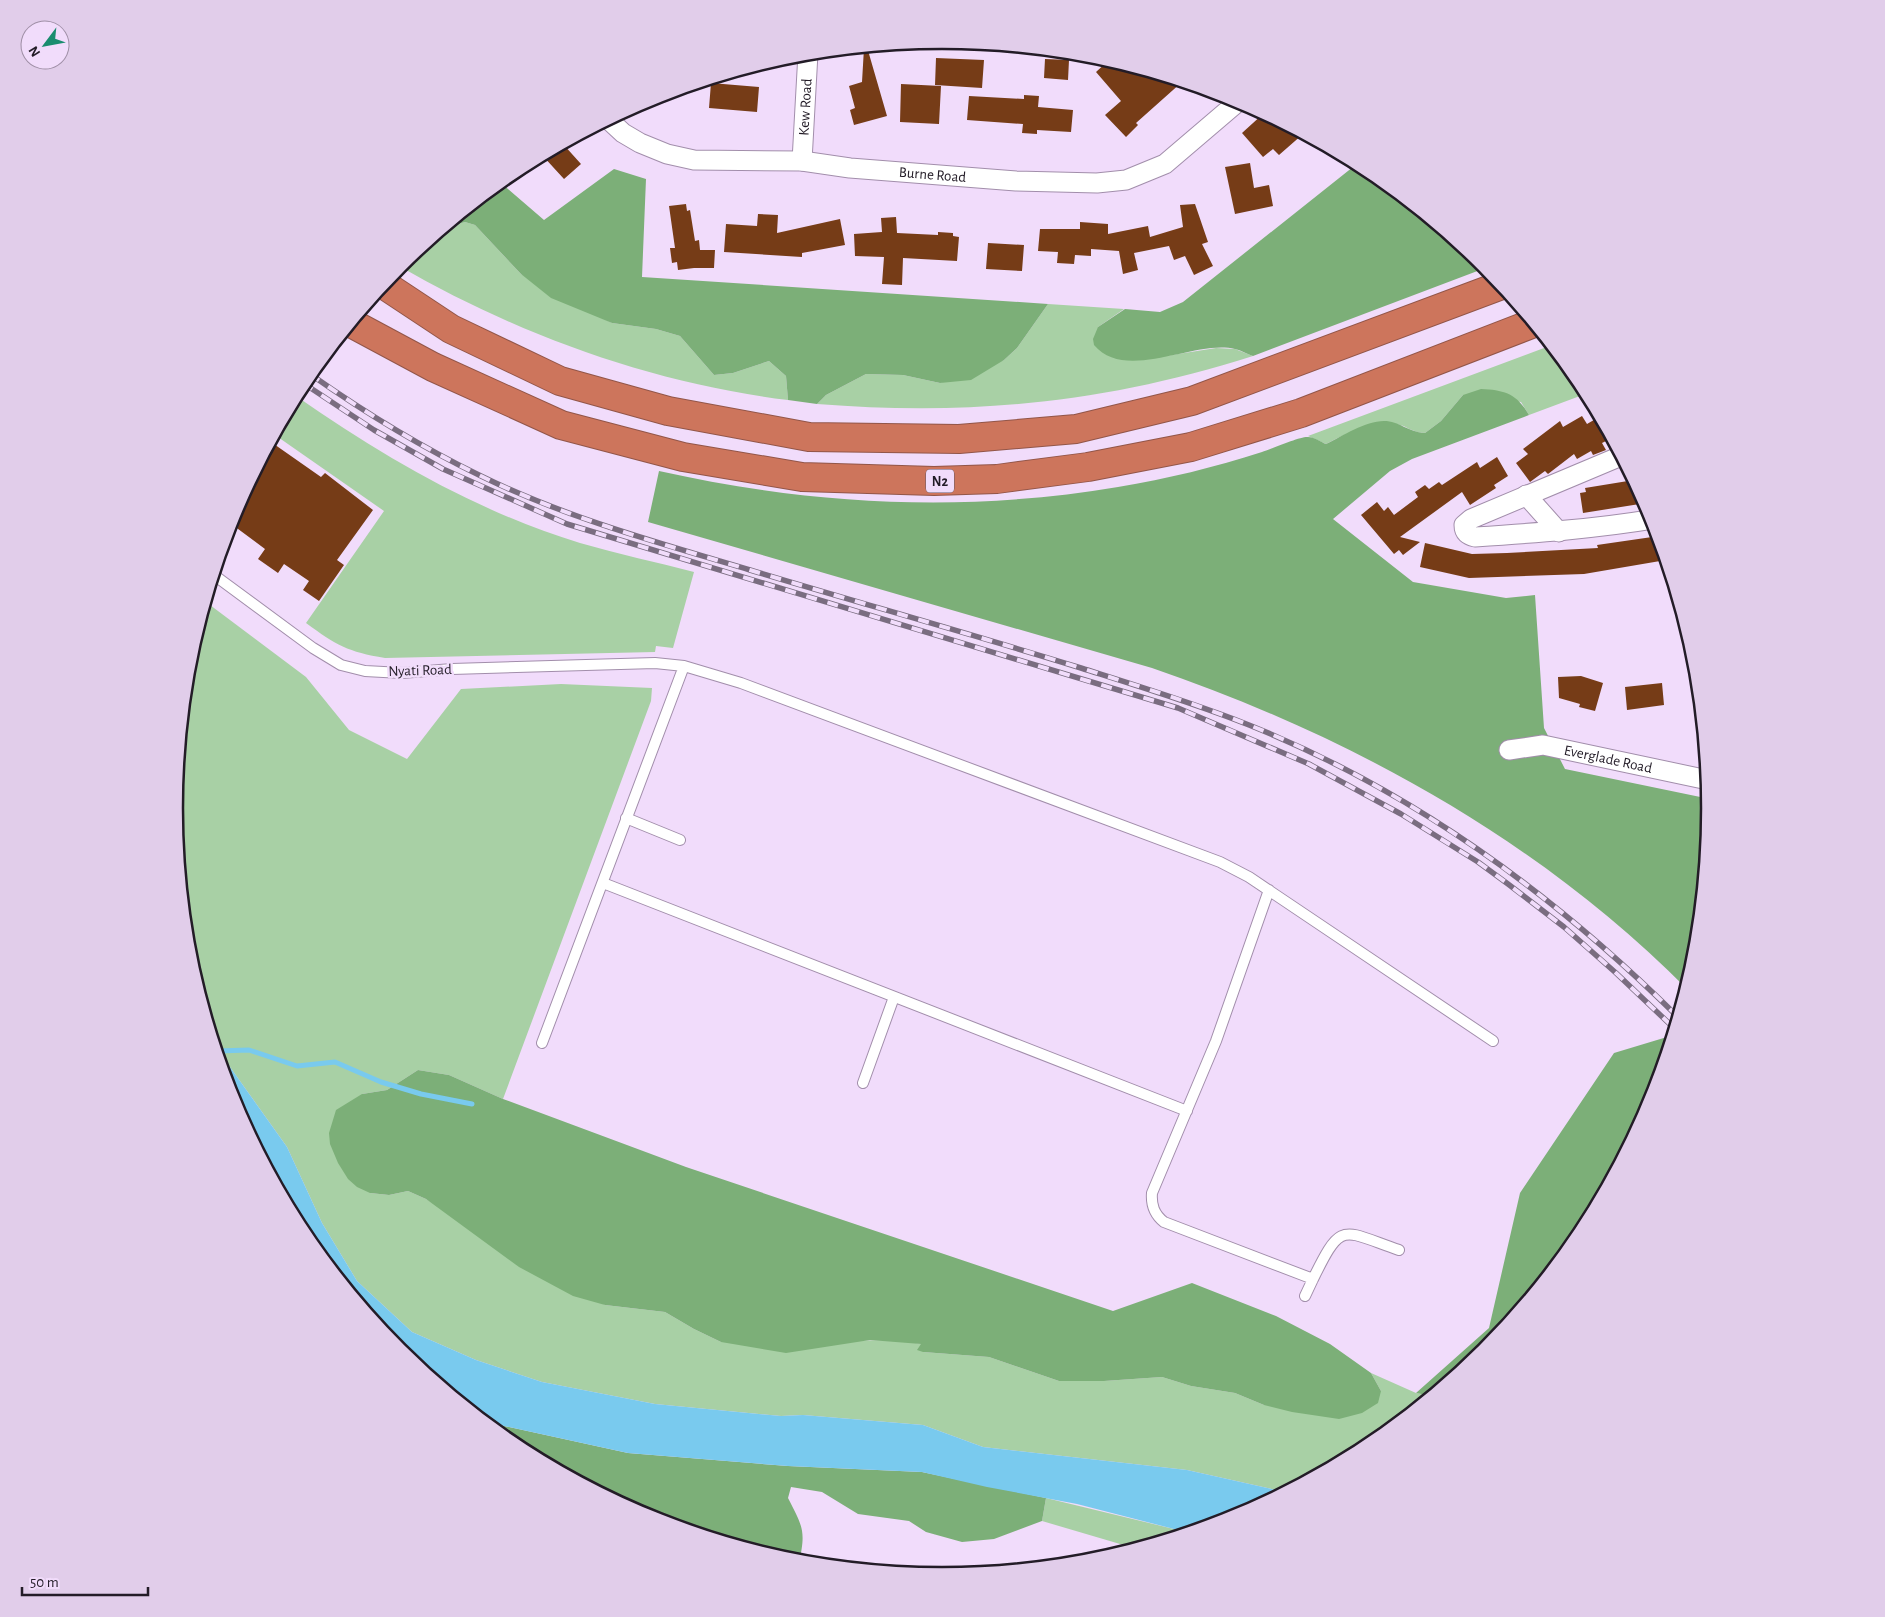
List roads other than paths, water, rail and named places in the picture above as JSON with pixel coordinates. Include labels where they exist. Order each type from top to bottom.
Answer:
[{"type":"highway","points":[[389,288],[452,329],[560,381],[668,411],[809,437],[959,439],[1076,429],[1192,401],[1495,287]]},
{"type":"highway","name":"N2","points":[[356,326],[433,367],[561,425],[683,457],[802,477],[934,481],[1016,477],[1088,467],[1190,447],[1301,413],[1528,325]]},
{"type":"street","name":"Kew Road","points":[[802,161],[808,61]]},
{"type":"street","name":"Burne Road","points":[[613,124],[622,132],[640,143],[667,154],[694,160],[802,161],[850,168],[1016,181],[1097,183],[1126,180],[1165,164],[1232,107]]},
{"type":"street","points":[[1616,458],[1471,519],[1464,525],[1465,532],[1475,537],[1559,532],[1645,520]]},
{"type":"street","points":[[1526,495],[1559,532]]},
{"type":"street","name":"Everglade Road","points":[[1509,750],[1543,745],[1701,779]]},
{"type":"lane","name":"Nyati Road","points":[[219,579],[313,648],[341,665],[365,670],[402,673],[452,669],[655,663],[684,666],[741,683],[1220,862],[1269,890],[1492,1041]]},
{"type":"lane","points":[[542,1043],[684,666]]},
{"type":"lane","points":[[626,818],[680,840]]},
{"type":"lane","points":[[603,883],[1187,1111]]},
{"type":"lane","points":[[1269,890],[1216,1041],[1152,1193],[1153,1207],[1157,1216],[1164,1222],[1313,1278]]},
{"type":"lane","points":[[863,1083],[894,997]]},
{"type":"lane","points":[[1305,1296],[1329,1246],[1335,1238],[1343,1234],[1353,1234],[1399,1250]]},
{"type":"water","points":[[227,1062],[287,1147],[322,1223],[357,1281],[412,1332],[476,1360],[542,1382],[655,1404],[781,1416],[803,1415],[923,1425],[983,1447],[1187,1470],[1278,1490],[1180,1530],[1077,1504],[987,1487],[922,1472],[788,1466],[628,1453],[499,1425],[442,1380],[405,1346],[371,1309],[311,1231],[261,1145]]},
{"type":"waterway","points":[[222,1051],[249,1050],[297,1066],[335,1062],[381,1082],[421,1094],[472,1104]]},
{"type":"railway","points":[[316,378],[415,441],[481,476],[547,505],[648,539],[1145,688],[1249,725],[1309,751],[1367,781],[1423,814],[1531,888],[1582,929],[1674,1013]]},
{"type":"railway","points":[[310,388],[374,430],[443,469],[567,524],[1178,708],[1309,764],[1401,814],[1478,862],[1564,927],[1670,1025]]}]
